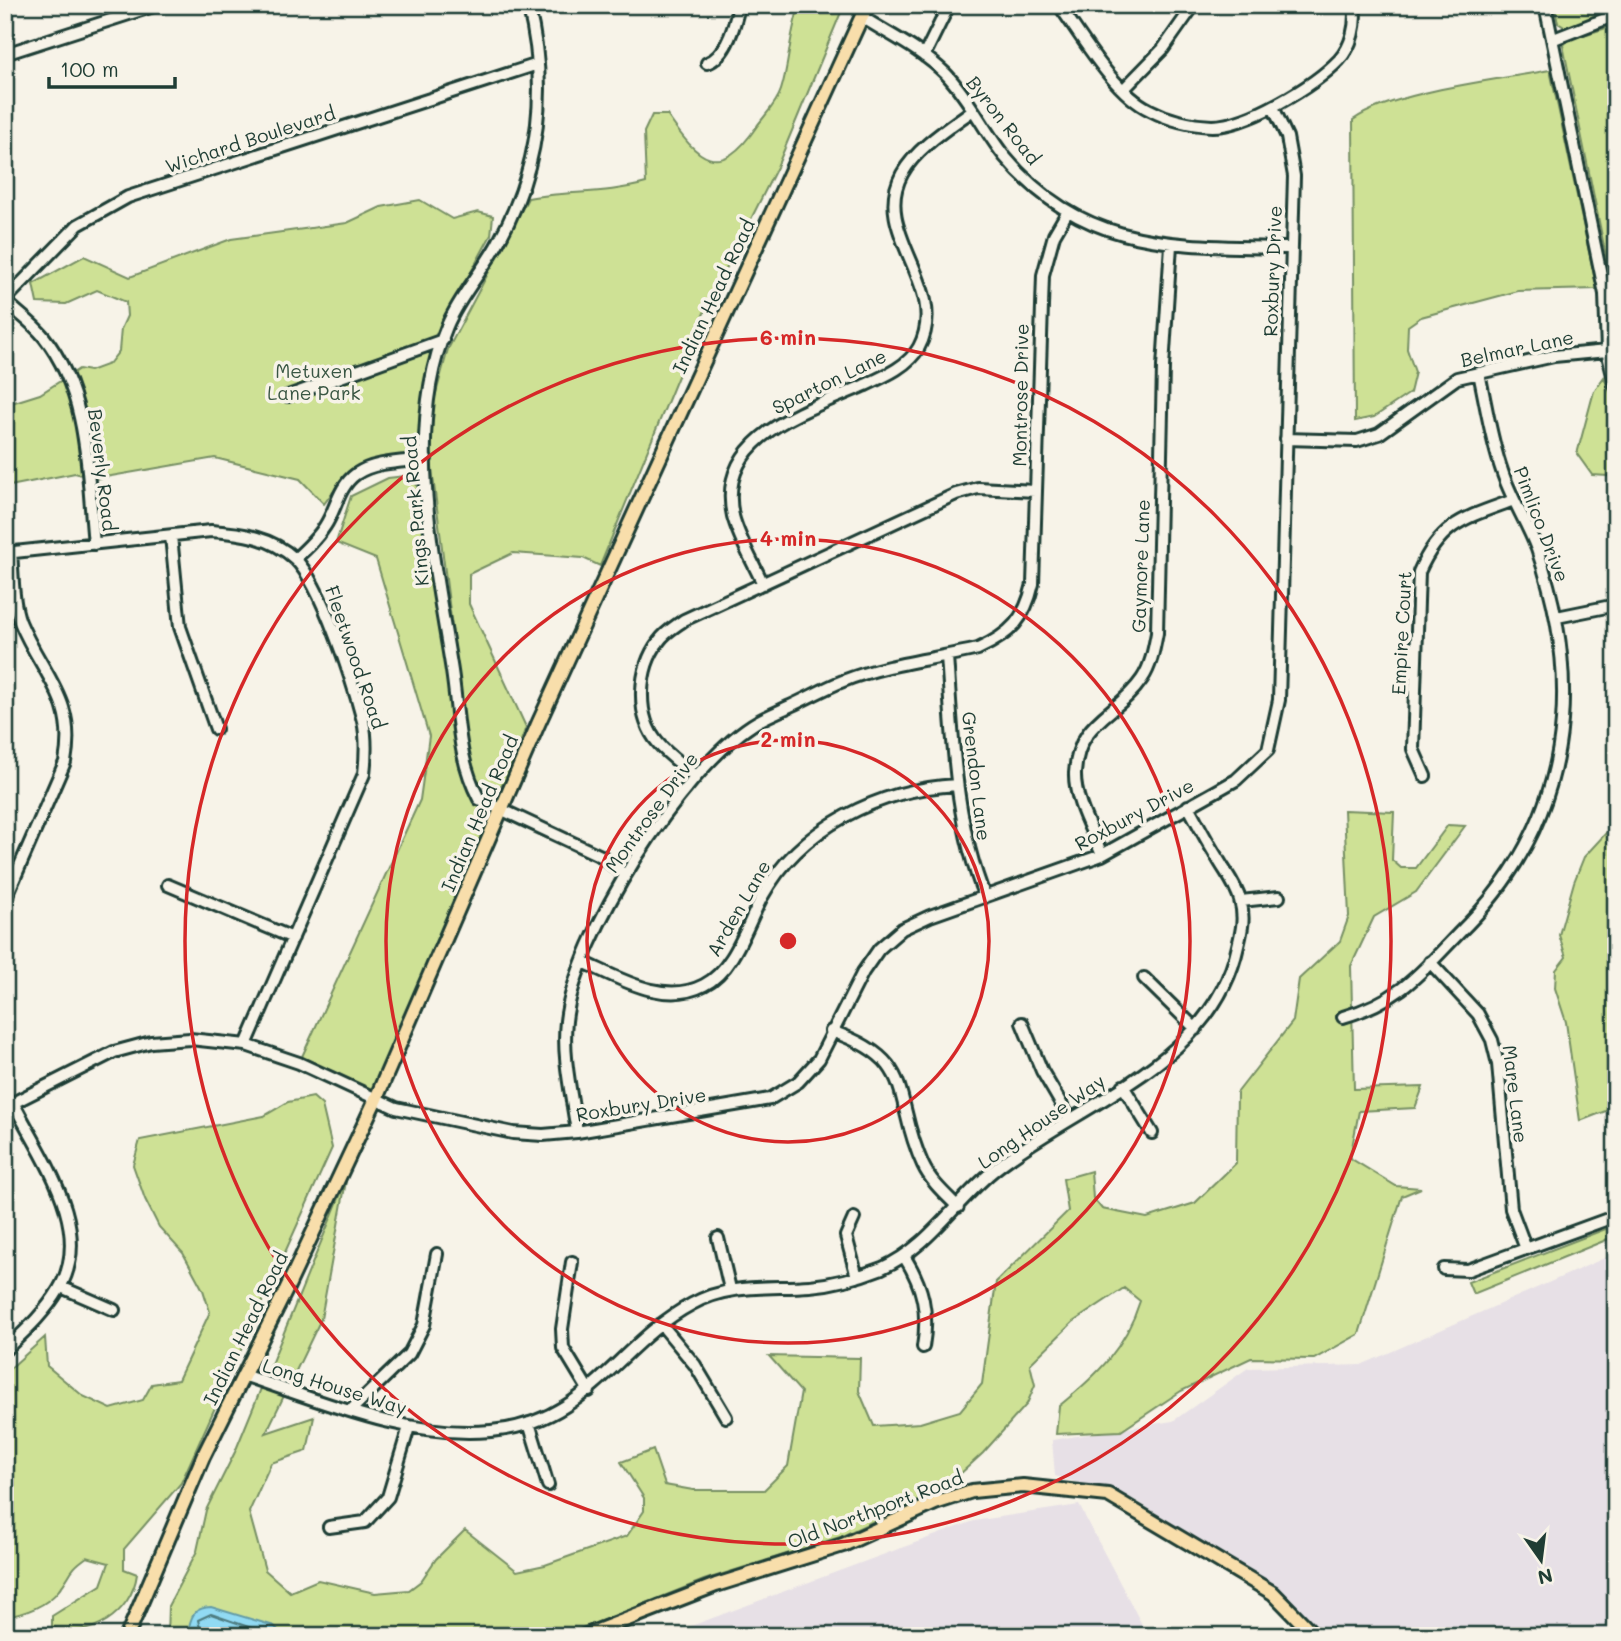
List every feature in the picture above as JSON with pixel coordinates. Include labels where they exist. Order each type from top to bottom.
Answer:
[{"type":"highway","points":[[1611,5],[1616,24]]},
{"type":"main road","name":"Indian Head Road","points":[[127,1636],[203,1457],[375,1101],[501,811],[865,11]]},
{"type":"main road","name":"Old Northport Road","points":[[584,1636],[716,1585],[843,1545],[935,1503],[972,1491],[1023,1486],[1108,1494],[1273,1593],[1315,1636]]},
{"type":"street","points":[[5,54],[157,5]]},
{"type":"street","name":"Kings Park Road","points":[[528,5],[538,64],[540,113],[520,192],[500,240],[447,327],[428,397],[425,422],[431,539],[462,760],[479,799],[603,857],[625,875]]},
{"type":"street","points":[[708,64],[716,60],[728,40],[739,5]]},
{"type":"street","points":[[924,56],[949,5]]},
{"type":"street","points":[[1059,5],[1107,71],[1146,109],[1175,121],[1213,126],[1241,122],[1273,107],[1339,60],[1352,39],[1354,5]]},
{"type":"street","points":[[1124,89],[1163,48],[1194,5]]},
{"type":"street","points":[[1545,5],[1605,294],[1607,351],[1616,387]]},
{"type":"street","name":"Byron Road","points":[[865,11],[945,73],[1005,156],[1033,185],[1068,211],[1098,227],[1171,245],[1289,248]]},
{"type":"street","points":[[1553,39],[1616,15]]},
{"type":"street","name":"Wichard Boulevard","points":[[5,300],[78,225],[128,197],[538,64]]},
{"type":"street","name":"Roxbury Drive","points":[[10,1105],[114,1052],[151,1042],[190,1039],[246,1045],[299,1063],[375,1101],[513,1133],[543,1135],[577,1132],[770,1099],[805,1074],[818,1059],[863,972],[879,949],[902,929],[1102,855],[1250,769],[1268,750],[1276,724],[1286,439],[1289,248],[1294,176],[1287,137],[1273,107]]},
{"type":"street","name":"Sparton Lane","points":[[763,584],[733,514],[732,491],[739,467],[747,449],[766,432],[884,376],[903,365],[918,348],[927,311],[924,290],[898,230],[894,211],[897,191],[902,173],[916,157],[973,110]]},
{"type":"street","name":"Montrose Drive","points":[[577,1132],[565,1022],[583,962],[600,919],[625,875],[695,776],[725,746],[753,724],[844,681],[947,656],[995,641],[1027,610],[1033,584],[1043,275],[1054,235],[1068,211]]},
{"type":"street","name":"Gaymore Lane","points":[[1102,855],[1079,796],[1075,774],[1079,749],[1089,727],[1142,679],[1153,656],[1157,633],[1163,368],[1171,245]]},
{"type":"street","name":"Beverly Road","points":[[5,300],[34,326],[53,349],[74,395],[82,422],[94,544]]},
{"type":"street","points":[[288,396],[443,340]]},
{"type":"street","name":"Belmar Lane","points":[[1286,439],[1357,441],[1379,434],[1457,378],[1554,356],[1607,351]]},
{"type":"street","name":"Pimlico Drive","points":[[1343,1017],[1376,1008],[1401,992],[1480,911],[1517,863],[1534,833],[1553,783],[1564,711],[1564,668],[1557,617],[1537,548],[1502,471],[1479,373]]},
{"type":"street","points":[[295,559],[320,533],[339,495],[355,475],[373,467],[426,459]]},
{"type":"street","points":[[695,776],[657,743],[644,721],[644,677],[647,663],[660,639],[684,620],[956,494],[978,488],[1035,491]]},
{"type":"street","name":"Empire Court","points":[[1425,776],[1413,749],[1419,572],[1430,547],[1445,530],[1514,500]]},
{"type":"street","name":"Fleetwood Road","points":[[8,552],[211,531],[243,533],[271,543],[295,559],[316,590],[363,722],[367,747],[365,774],[246,1045]]},
{"type":"street","points":[[171,536],[180,626],[216,729]]},
{"type":"street","points":[[5,900],[65,762],[69,741],[67,716],[60,692],[20,621],[8,552]]},
{"type":"street","points":[[1557,617],[1616,605]]},
{"type":"street","name":"Grendon Lane","points":[[947,656],[957,785],[965,837],[985,897]]},
{"type":"street","points":[[634,727],[644,721]]},
{"type":"street","name":"Arden Lane","points":[[583,962],[623,980],[661,992],[682,992],[705,985],[723,970],[785,862],[810,839],[854,812],[895,794],[924,787],[957,785]]},
{"type":"street","points":[[1188,806],[1241,901],[1279,897]]},
{"type":"street","points":[[169,885],[293,938]]},
{"type":"street","name":"Long House Way","points":[[243,1376],[409,1427],[490,1432],[529,1423],[569,1405],[589,1391],[661,1324],[691,1304],[730,1289],[810,1286],[857,1277],[904,1256],[996,1168],[1170,1055],[1196,1029],[1217,1004],[1233,972],[1244,919],[1241,901]]},
{"type":"street","name":"Mare Lane","points":[[1430,962],[1479,1014],[1492,1040],[1498,1064],[1511,1209],[1526,1249]]},
{"type":"street","points":[[1144,978],[1196,1029]]},
{"type":"street","points":[[1022,1023],[1042,1071],[1070,1119]]},
{"type":"street","points":[[831,1031],[862,1041],[889,1064],[923,1165],[934,1183],[958,1207]]},
{"type":"street","points":[[1123,1086],[1153,1133]]},
{"type":"street","points":[[6,1348],[39,1317],[61,1287],[70,1251],[69,1219],[60,1193],[10,1105]]},
{"type":"street","points":[[1444,1269],[1468,1270],[1616,1216]]},
{"type":"street","points":[[855,1218],[846,1236],[857,1277]]},
{"type":"street","points":[[718,1238],[730,1289]]},
{"type":"street","points":[[350,1411],[409,1354],[424,1325],[437,1254]]},
{"type":"street","points":[[904,1256],[924,1297],[927,1326],[923,1347]]},
{"type":"street","points":[[572,1262],[562,1329],[563,1348],[589,1391]]},
{"type":"street","points":[[61,1287],[114,1310]]},
{"type":"street","points":[[661,1324],[695,1365],[726,1417]]},
{"type":"street","points":[[529,1423],[548,1485]]},
{"type":"street","points":[[329,1527],[365,1522],[388,1497],[409,1427]]},
{"type":"shaded area","points":[[1616,1253],[1616,1636],[1326,1636],[1279,1590],[1135,1500],[1055,1476],[1052,1440],[1173,1421],[1248,1368],[1361,1365]]},
{"type":"shaded area","points":[[1079,1505],[1148,1636],[664,1636],[974,1521]]},
{"type":"green space","points":[[800,5],[844,5],[777,167],[704,313],[600,566],[583,558],[513,553],[469,574],[469,604],[526,727],[506,782],[492,792],[476,778],[469,761],[431,461],[432,408],[448,349],[528,198],[617,189],[646,183],[644,132],[652,115],[667,115],[689,144],[709,158],[720,159],[731,154],[743,143],[779,95]]},
{"type":"green space","points":[[1554,5],[1607,5],[1607,8],[1595,12],[1596,17],[1566,28],[1558,23]]},
{"type":"green space","points":[[1613,26],[1616,39],[1616,351],[1606,256],[1563,45],[1567,40]]},
{"type":"green space","points":[[1550,70],[1597,289],[1518,291],[1421,317],[1408,326],[1407,349],[1415,372],[1410,393],[1374,417],[1355,421],[1353,120],[1394,101],[1420,94]]},
{"type":"green space","name":"Metuxen Lane Park","points":[[420,200],[452,219],[478,212],[493,216],[491,235],[444,322],[425,380],[422,456],[365,465],[346,478],[324,504],[300,479],[215,458],[94,479],[75,473],[5,487],[5,405],[40,394],[79,369],[90,371],[109,364],[119,351],[121,329],[127,316],[126,302],[97,290],[66,304],[37,303],[33,284],[84,256],[130,277],[231,239],[347,223],[381,207]]},
{"type":"green space","points":[[1604,377],[1616,406],[1616,488],[1608,476],[1592,475],[1577,454],[1594,391]]},
{"type":"green space","points":[[414,475],[431,539],[462,760],[479,799],[501,811],[375,1101],[299,1063],[420,800],[429,736],[376,559],[336,543],[351,496],[388,478]]},
{"type":"green space","points":[[1344,810],[1394,812],[1392,860],[1401,868],[1416,868],[1448,825],[1465,826],[1416,892],[1374,917],[1351,966],[1354,1089],[1423,1087],[1415,1108],[1359,1111],[1350,1158],[1396,1186],[1421,1188],[1402,1196],[1359,1334],[1314,1359],[1251,1358],[1181,1391],[1121,1431],[1056,1434],[1059,1406],[1108,1360],[1134,1318],[1140,1301],[1124,1288],[1073,1322],[1030,1364],[1035,1385],[1027,1404],[983,1453],[946,1487],[840,1537],[704,1580],[564,1636],[167,1636],[168,1606],[197,1551],[206,1510],[235,1452],[346,1181],[321,1319],[266,1433],[314,1417],[307,1451],[271,1463],[249,1512],[265,1570],[290,1592],[318,1580],[375,1593],[409,1590],[421,1581],[436,1559],[465,1530],[517,1571],[545,1565],[627,1536],[644,1511],[644,1498],[621,1462],[653,1450],[665,1485],[693,1490],[764,1490],[788,1466],[801,1392],[769,1356],[860,1358],[859,1391],[874,1426],[920,1423],[960,1411],[982,1384],[996,1282],[1068,1211],[1063,1179],[1091,1171],[1093,1198],[1102,1209],[1147,1218],[1195,1203],[1236,1163],[1237,1093],[1293,1021],[1299,979],[1340,941],[1349,916]]},
{"type":"green space","points":[[1616,822],[1616,1107],[1580,1121],[1566,1022],[1555,988],[1556,970],[1566,957],[1559,935],[1584,857]]},
{"type":"green space","points":[[313,1097],[322,1105],[332,1148],[181,1483],[124,1549],[124,1569],[137,1574],[127,1601],[118,1612],[94,1627],[66,1630],[52,1627],[52,1616],[101,1585],[109,1563],[87,1557],[73,1569],[48,1601],[5,1617],[5,1373],[45,1337],[47,1366],[83,1396],[111,1409],[143,1400],[152,1384],[178,1380],[210,1312],[203,1290],[183,1253],[159,1227],[145,1199],[133,1165],[140,1140],[264,1116],[288,1102]]},
{"type":"green space","points":[[1616,1225],[1616,1236],[1473,1294],[1468,1282]]},
{"type":"water","points":[[211,1607],[274,1626],[284,1636],[197,1635],[189,1627],[192,1618],[198,1610]]}]
